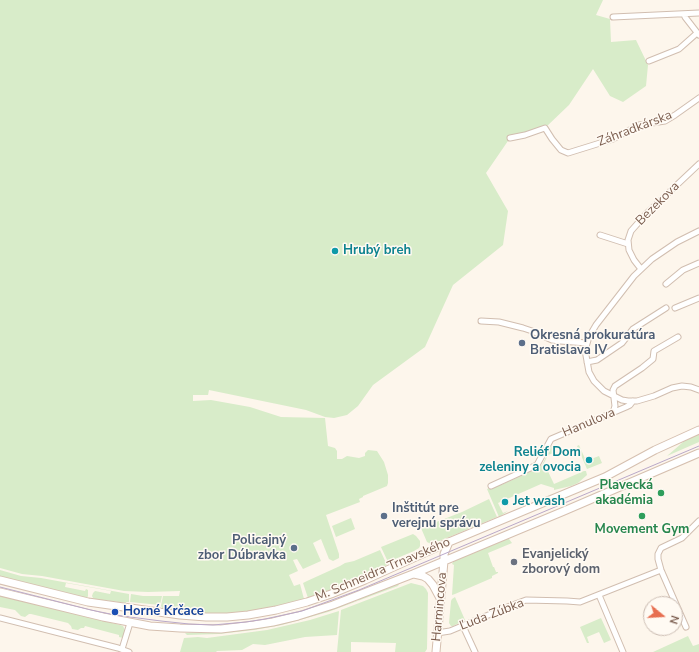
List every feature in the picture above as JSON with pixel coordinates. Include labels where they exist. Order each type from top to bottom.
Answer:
[{"type":"main road","name":"M. Schneidra Trnavského","points":[[0,580],[102,605],[194,616],[227,617],[276,610],[307,602],[360,583],[449,542],[605,477],[655,450],[699,430]]},
{"type":"main road","name":"M. Schneidra Trnavského","points":[[0,592],[130,623],[164,627],[207,629],[273,622],[333,605],[413,574],[564,512],[699,453]]},
{"type":"main road","name":"Harmincova","points":[[436,652],[444,554],[449,542]]},
{"type":"main road","name":"Harmincova","points":[[429,551],[437,554],[444,561]]},
{"type":"main road","points":[[413,574],[423,576],[428,579],[440,598]]},
{"type":"street","points":[[612,17],[699,13]]},
{"type":"street","points":[[649,61],[679,49],[698,34],[685,18],[684,14]]},
{"type":"street","name":"Záhradkárska","points":[[510,138],[525,135],[545,128],[561,150],[568,153],[613,139],[639,125],[665,121],[699,98]]},
{"type":"street","name":"Bezekova","points":[[628,244],[630,234],[636,225],[699,164]]},
{"type":"street","name":"Hanulova","points":[[699,231],[677,242],[652,259],[641,269],[628,283],[592,331],[586,350],[589,372],[594,381],[604,391],[622,400],[633,401],[654,396],[672,388],[682,386],[699,390]]},
{"type":"street","points":[[600,235],[628,244],[632,257],[641,269]]},
{"type":"street","points":[[666,284],[683,270],[699,263]]},
{"type":"street","points":[[675,308],[699,298]]},
{"type":"street","points":[[587,362],[597,360],[622,343],[633,329],[666,308]]},
{"type":"street","points":[[481,321],[499,322],[517,326],[552,340],[587,343]]},
{"type":"street","points":[[613,413],[615,406],[613,390],[615,386],[642,368],[652,359],[654,350],[678,337]]},
{"type":"street","name":"Hanulova","points":[[491,486],[537,464],[551,439],[626,408],[633,401]]},
{"type":"street","points":[[686,627],[662,570],[658,559],[658,554],[661,548],[682,538],[699,521]]},
{"type":"street","name":"Ľuda Zúbka","points":[[437,633],[450,631],[526,600],[567,600],[580,602],[662,570]]},
{"type":"street","points":[[599,595],[623,652]]},
{"type":"street","points":[[0,618],[122,649],[128,652]]},
{"type":"street","points":[[122,649],[130,623]]},
{"type":"street","points":[[463,626],[475,652]]},
{"type":"green space","points":[[0,0],[603,0],[596,15],[610,19],[611,42],[636,40],[648,65],[646,86],[623,102],[610,96],[593,69],[569,105],[545,128],[510,138],[486,173],[508,211],[503,245],[453,285],[425,347],[373,385],[358,406],[347,415],[334,418],[325,417],[306,410],[209,390],[208,395],[193,395],[193,401],[211,400],[250,407],[281,417],[325,418],[328,446],[335,448],[337,451],[337,459],[342,459],[347,456],[359,458],[365,456],[365,453],[368,450],[377,451],[384,462],[388,475],[387,486],[363,496],[359,499],[360,502],[326,515],[339,558],[333,561],[329,559],[321,539],[313,543],[321,561],[303,569],[297,559],[293,560],[298,571],[289,575],[294,586],[300,584],[304,599],[253,611],[220,614],[180,612],[163,609],[161,606],[163,596],[179,596],[180,591],[124,591],[42,576],[22,574],[0,568]]},
{"type":"green space","points":[[699,433],[699,442],[667,456],[690,436]]},
{"type":"green space","points":[[552,445],[556,452],[548,455],[544,463],[554,484],[584,471],[586,471],[587,475],[578,483],[571,486],[554,490],[554,488],[541,484],[498,503],[503,513],[508,511],[499,517],[487,489],[499,483],[501,485],[537,469],[542,465]]},
{"type":"green space","points":[[579,445],[586,461],[599,456],[602,463],[587,469],[577,446]]},
{"type":"green space","points":[[489,499],[497,517],[437,542],[431,544],[427,542],[421,528],[462,512]]},
{"type":"green space","points":[[351,518],[355,529],[336,537],[332,526]]},
{"type":"green space","points":[[413,534],[420,541],[419,548],[388,562],[381,547]]},
{"type":"green space","points":[[507,538],[512,543],[488,553],[493,567],[498,573],[492,576],[492,578],[452,595],[453,562]]},
{"type":"green space","points":[[380,550],[387,565],[336,589],[308,598],[303,583],[345,563],[354,561]]},
{"type":"green space","points":[[0,570],[21,576],[41,578],[129,594],[129,602],[126,603],[95,599],[92,596],[95,591],[110,594],[111,591],[66,583],[65,587],[85,591],[86,589],[88,590],[87,598],[84,598],[0,577]]},
{"type":"green space","points":[[411,583],[423,586],[428,593],[427,649],[425,652],[395,652],[396,643],[351,642],[351,652],[337,652],[341,610]]},
{"type":"green space","points":[[399,584],[398,586],[328,612],[282,625],[219,634],[187,635],[185,633],[237,630],[334,608],[359,600],[358,599]]},
{"type":"green space","points":[[131,594],[143,596],[162,596],[160,605],[130,602]]},
{"type":"green space","points":[[0,595],[123,626],[125,630],[123,638],[119,637],[119,635],[85,626],[84,628],[78,630],[72,629],[68,623],[31,614],[25,617],[21,616],[15,610],[0,607]]},
{"type":"green space","points":[[455,597],[465,620],[451,626],[449,623],[451,601]]},
{"type":"green space","points":[[339,611],[337,635],[305,637],[265,645],[253,644],[242,650],[180,652],[184,638],[207,638],[267,630],[310,620]]},
{"type":"green space","points":[[601,618],[611,640],[604,643],[599,632],[587,637],[589,643],[587,643],[580,627]]},
{"type":"green space","points":[[688,636],[693,646],[699,644],[699,652],[653,652]]},
{"type":"tram line","points":[[0,587],[91,610],[115,615],[161,621],[213,625],[265,619],[302,611],[359,590],[699,446]]},
{"type":"place","name":"Hrubý breh","points":[[335,251]]},
{"type":"place","name":"Okresná prokuratúra Bratislava IV","points":[[522,343]]},
{"type":"place","name":"Reliéf Dom zeleniny a ovocia","points":[[589,460]]},
{"type":"place","name":"Plavecká akadémia","points":[[661,493]]},
{"type":"place","name":"Jet wash","points":[[505,502]]},
{"type":"place","name":"Inštitút pre verejnú správu","points":[[384,516]]},
{"type":"place","name":"Movement Gym","points":[[642,516]]},
{"type":"place","name":"Policajný zbor Dúbravka","points":[[294,548]]},
{"type":"place","name":"Evanjelický zborový dom","points":[[514,562]]},
{"type":"place","name":"Horné Krčace","points":[[115,612]]}]
